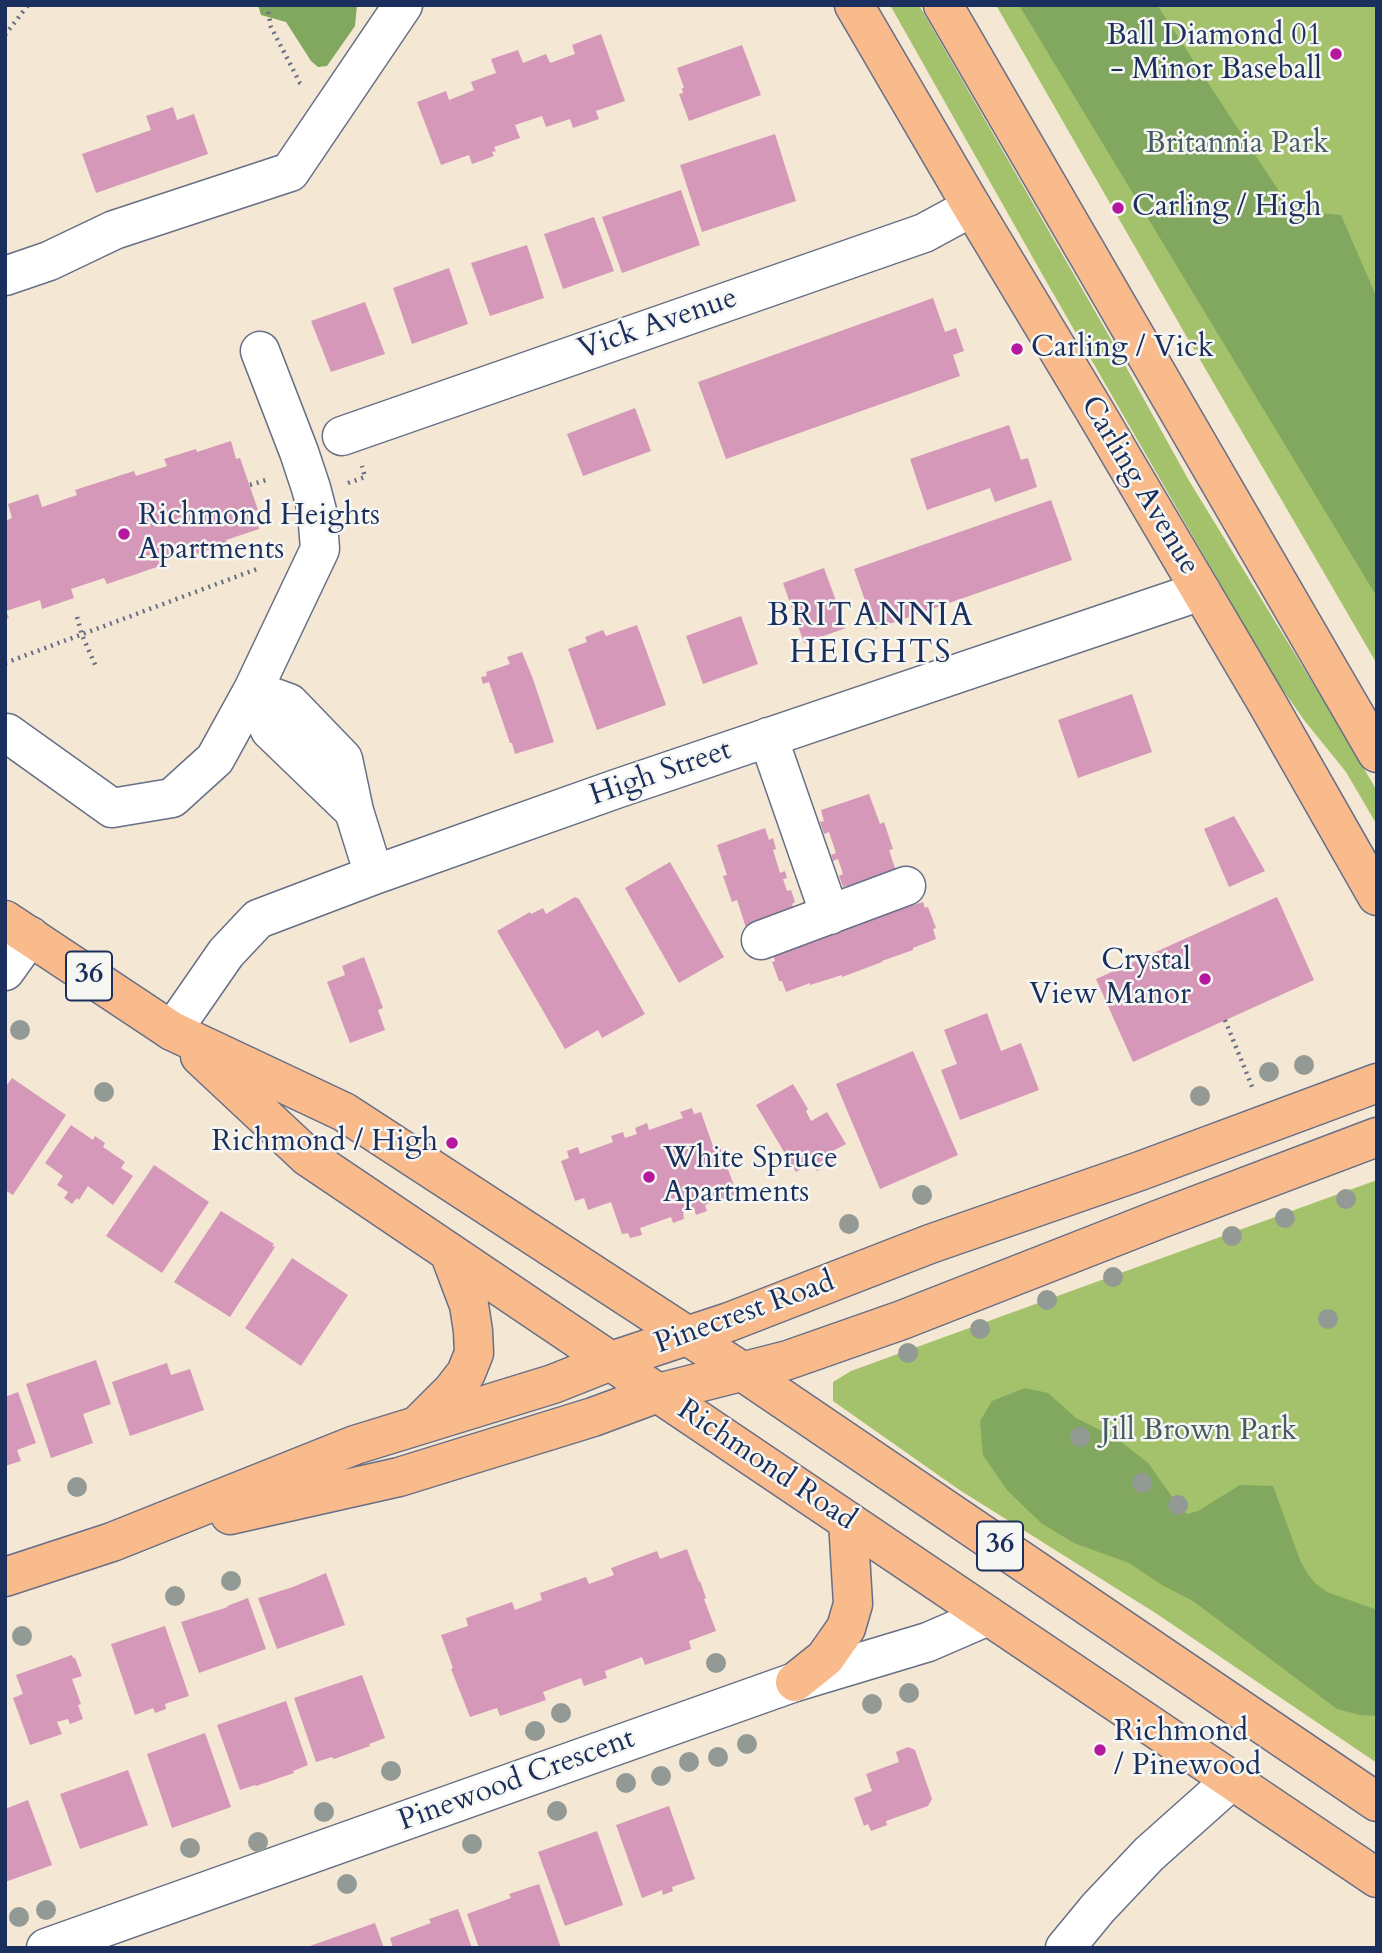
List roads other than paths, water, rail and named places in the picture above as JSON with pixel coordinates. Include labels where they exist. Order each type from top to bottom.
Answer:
[{"type":"main road","name":"Carling Avenue","points":[[854,5],[1274,715],[1377,897]]},
{"type":"main road","points":[[943,5],[1377,753]]},
{"type":"main road","name":"Richmond Road","points":[[17,928],[172,1031],[344,1112],[743,1372],[1377,1802]]},
{"type":"main road","name":"Richmond Road","points":[[172,1031],[308,1157],[1377,1878]]},
{"type":"main road","name":"Pinecrest Road","points":[[5,1577],[112,1542],[355,1445],[553,1384],[611,1361],[689,1336],[930,1244],[1377,1083]]},
{"type":"main road","name":"Pinecrest Road","points":[[112,1542],[399,1477],[593,1417],[658,1393],[788,1360],[902,1320],[1377,1137]]},
{"type":"main road","points":[[419,1425],[466,1373],[474,1353],[469,1305],[449,1252]]},
{"type":"main road","points":[[795,1682],[825,1658],[846,1628],[853,1604],[848,1521]]},
{"type":"street","points":[[5,276],[49,261],[114,230],[290,172],[402,5]]},
{"type":"street","name":"Vick Avenue","points":[[342,436],[925,233],[972,208]]},
{"type":"street","points":[[7,733],[112,808],[172,798],[215,759],[253,690],[320,549],[317,511],[311,488],[260,351]]},
{"type":"street","name":"High Street","points":[[172,1031],[226,953],[258,919],[616,789],[1201,591]]},
{"type":"street","points":[[253,690],[289,704],[343,759],[354,811],[374,875]]},
{"type":"street","points":[[768,737],[830,915]]},
{"type":"street","points":[[761,940],[906,886]]},
{"type":"street","points":[[5,971],[17,928]]},
{"type":"street","name":"Pinewood Crescent","points":[[46,1948],[795,1682],[928,1642],[988,1616]]},
{"type":"street","points":[[1065,1948],[1149,1854],[1232,1780]]},
{"type":"place","name":"Ball Diamond 01 - Minor Baseball","points":[[1336,54]]},
{"type":"place","name":"Carling / High","points":[[1118,208]]},
{"type":"place","name":"Carling / Vick","points":[[1017,349]]},
{"type":"place","name":"Richmond Heights Apartments","points":[[124,534]]},
{"type":"place","name":"Crystal View Manor","points":[[1205,979]]},
{"type":"place","name":"Richmond / High","points":[[452,1143]]},
{"type":"place","name":"White Spruce Apartments","points":[[649,1177]]},
{"type":"place","name":"Richmond / Pinewood","points":[[1100,1750]]},
{"type":"district","name":"BRITANNIA HEIGHTS","points":[[871,636]]},
{"type":"park label","name":"Britannia Park","points":[[1237,145]]},
{"type":"park label","name":"Jill Brown Park","points":[[1199,1432]]}]
